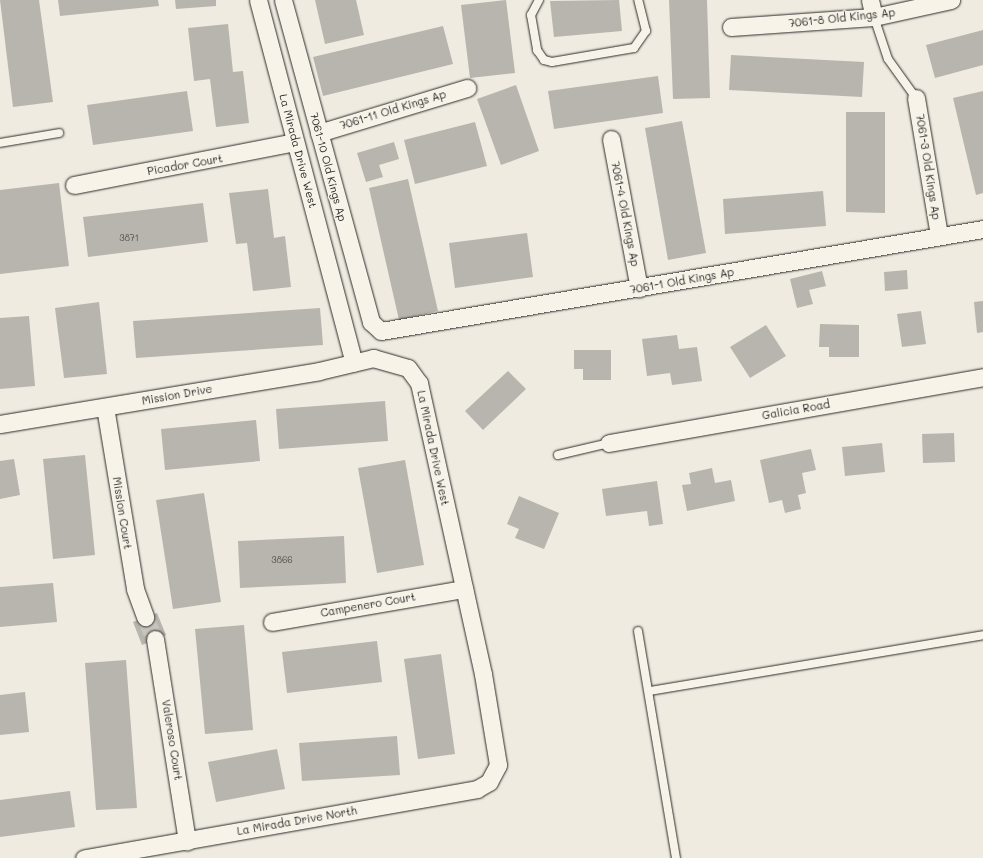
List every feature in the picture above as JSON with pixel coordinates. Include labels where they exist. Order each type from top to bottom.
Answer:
[{"type":"street","name":"La Mirada Drive West","points":[[258,0],[354,363],[373,358],[408,368],[418,383],[464,589],[498,765]]},
{"type":"street","name":"7061-10 Old Kings Ap","points":[[283,0],[371,322],[381,331]]},
{"type":"street","points":[[870,0],[874,17]]},
{"type":"street","name":"7061-8 Old Kings Ap","points":[[731,27],[874,17],[951,0]]},
{"type":"street","name":"7061-11 Old Kings Ap","points":[[319,133],[467,88]]},
{"type":"street","name":"7061-3 Old Kings Ap","points":[[916,98],[939,236]]},
{"type":"street","name":"7061-4 Old Kings Ap","points":[[611,139],[639,288]]},
{"type":"street","name":"Picador Court","points":[[74,185],[295,142]]},
{"type":"street","name":"7061-1 Old Kings Ap","points":[[381,331],[983,229]]},
{"type":"street","name":"Mission Drive","points":[[0,424],[354,363]]},
{"type":"street","name":"Galicia Road","points":[[609,443],[983,377]]},
{"type":"street","name":"Mission Court","points":[[105,407],[135,589],[145,617]]},
{"type":"street","name":"Campenero Court","points":[[272,622],[464,589]]},
{"type":"street","name":"Valeroso Court","points":[[155,639],[187,841]]},
{"type":"street","name":"La Mirada Drive North","points":[[84,858],[477,789],[489,782],[498,765]]},
{"type":"lane","points":[[539,0],[531,15],[536,50],[544,60],[552,62],[634,48],[646,31],[638,0]]},
{"type":"lane","points":[[874,17],[888,59],[916,98]]},
{"type":"lane","points":[[0,143],[60,133]]},
{"type":"lane","points":[[558,455],[609,443]]},
{"type":"lane","points":[[638,631],[650,691],[676,858]]},
{"type":"lane","points":[[650,691],[983,635]]},
{"type":"building","points":[[0,0],[39,0],[53,102],[13,107]]},
{"type":"building","points":[[58,0],[158,0],[159,6],[60,16]]},
{"type":"building","points":[[175,0],[216,0],[216,6],[176,9]]},
{"type":"building","points":[[315,0],[356,0],[364,35],[325,44]]},
{"type":"building","points":[[506,0],[515,73],[470,78],[461,5]]},
{"type":"building","points":[[619,0],[622,31],[554,37],[550,1]]},
{"type":"building","points":[[669,0],[707,0],[710,98],[673,99]]},
{"type":"building","points":[[228,24],[233,72],[243,71],[249,123],[216,127],[210,79],[194,81],[188,28]]},
{"type":"building","points":[[443,26],[453,64],[323,96],[313,57]]},
{"type":"building","points":[[983,30],[983,65],[935,78],[926,45]]},
{"type":"building","points":[[731,55],[864,62],[862,97],[729,90]]},
{"type":"building","points":[[658,76],[663,113],[554,129],[548,91]]},
{"type":"building","points":[[516,85],[539,151],[501,165],[477,99]]},
{"type":"building","points":[[187,91],[193,131],[93,145],[87,105]]},
{"type":"building","points":[[983,91],[983,193],[976,195],[953,98]]},
{"type":"building","points":[[846,112],[885,112],[885,213],[846,212]]},
{"type":"building","points":[[682,121],[706,253],[668,260],[645,128]]},
{"type":"building","points":[[475,122],[487,166],[415,184],[404,140]]},
{"type":"building","points":[[394,142],[399,159],[379,165],[383,177],[366,182],[357,153]]},
{"type":"building","points":[[408,179],[438,311],[399,320],[369,188]]},
{"type":"building","points":[[59,183],[69,266],[0,274],[0,190]]},
{"type":"building","points":[[268,189],[274,238],[285,236],[291,287],[253,291],[247,243],[236,244],[229,193]]},
{"type":"building","points":[[823,191],[826,226],[725,234],[723,199]]},
{"type":"building","points":[[203,203],[208,242],[88,257],[83,217]]},
{"type":"building","points":[[527,233],[533,277],[455,288],[449,243]]},
{"type":"building","points":[[907,270],[908,289],[885,291],[884,272]]},
{"type":"building","points":[[822,271],[826,286],[809,290],[813,304],[797,308],[790,279]]},
{"type":"building","points":[[983,301],[983,332],[977,333],[974,302]]},
{"type":"building","points":[[99,302],[107,374],[64,378],[55,308]]},
{"type":"building","points":[[320,308],[323,345],[136,358],[133,321]]},
{"type":"building","points":[[921,311],[926,344],[902,347],[897,314]]},
{"type":"building","points":[[29,316],[35,386],[0,389],[0,318]]},
{"type":"building","points":[[820,324],[859,325],[859,357],[829,357],[829,347],[819,347]]},
{"type":"building","points":[[766,325],[786,356],[750,378],[730,347]]},
{"type":"building","points":[[677,335],[679,349],[697,347],[702,381],[672,385],[670,373],[647,376],[642,339]]},
{"type":"building","points":[[574,350],[611,350],[611,380],[583,380],[583,369],[574,369]]},
{"type":"building","points":[[508,371],[526,389],[483,430],[465,411]]},
{"type":"building","points":[[385,401],[388,441],[279,449],[276,409]]},
{"type":"building","points":[[256,420],[260,461],[165,470],[161,429]]},
{"type":"building","points":[[954,433],[955,462],[923,463],[922,434]]},
{"type":"building","points":[[882,443],[885,472],[845,476],[842,447]]},
{"type":"building","points":[[811,449],[816,470],[802,473],[806,493],[798,495],[801,509],[785,513],[782,500],[769,503],[760,460]]},
{"type":"building","points":[[85,455],[95,555],[53,559],[43,459]]},
{"type":"building","points":[[14,459],[20,495],[0,499],[0,461]]},
{"type":"building","points":[[405,460],[424,565],[377,573],[358,468]]},
{"type":"building","points":[[712,468],[715,483],[731,480],[735,501],[687,511],[682,485],[691,484],[689,473]]},
{"type":"building","points":[[657,481],[663,524],[649,526],[647,511],[606,516],[602,489]]},
{"type":"building","points":[[204,493],[221,602],[173,609],[156,500]]},
{"type":"building","points":[[519,496],[559,513],[544,549],[515,538],[519,529],[507,524]]},
{"type":"building","points":[[344,536],[346,583],[240,588],[238,541]]},
{"type":"building","points":[[53,583],[57,622],[0,627],[0,587]]},
{"type":"building","points":[[157,613],[166,635],[142,645],[133,622]]},
{"type":"building","points":[[244,625],[253,730],[205,734],[195,629]]},
{"type":"building","points":[[377,641],[382,682],[287,693],[282,652]]},
{"type":"building","points":[[441,654],[455,754],[418,759],[404,659]]},
{"type":"building","points":[[126,660],[137,808],[96,810],[85,663]]},
{"type":"building","points":[[25,692],[29,732],[0,735],[0,695]]},
{"type":"building","points":[[397,736],[400,775],[302,781],[299,743]]},
{"type":"building","points":[[277,749],[285,789],[216,802],[208,762]]},
{"type":"building","points":[[70,791],[75,827],[0,837],[0,800]]},
{"type":"tunnel","points":[[145,617],[155,639]]}]
